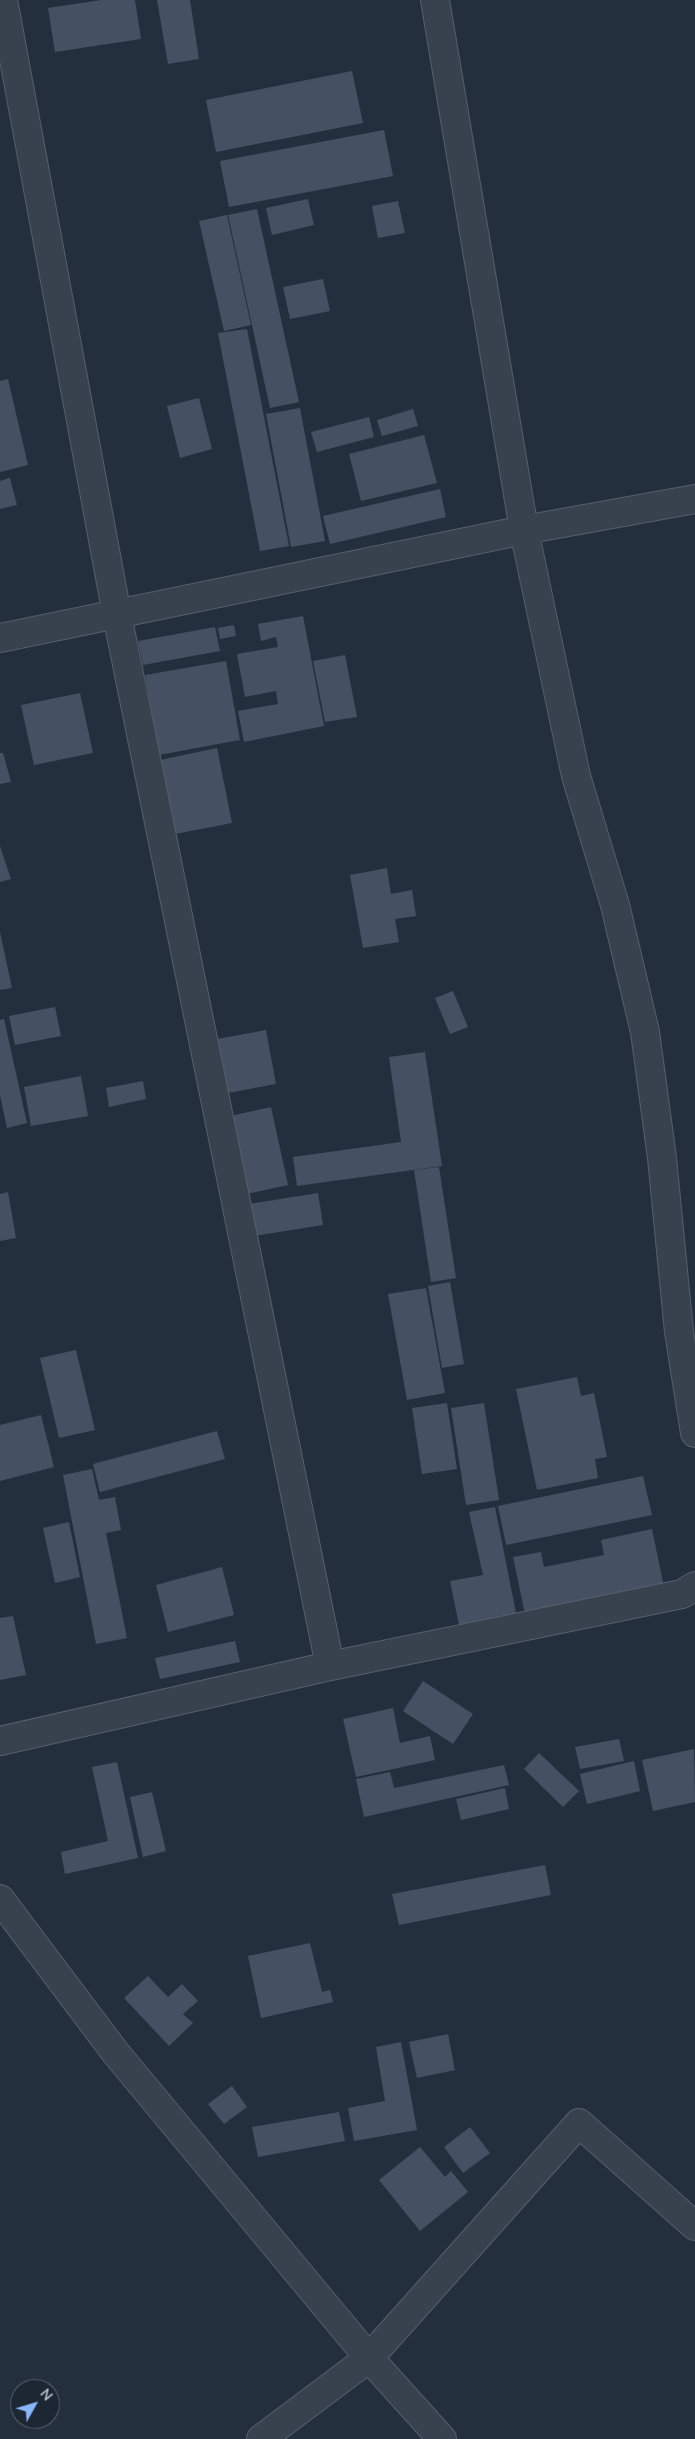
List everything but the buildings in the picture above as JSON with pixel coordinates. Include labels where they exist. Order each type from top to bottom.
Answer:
[{"type":"street","points":[[3,0],[117,615],[330,1666]]},
{"type":"street","points":[[434,0],[524,530],[576,776],[615,905],[645,1032],[662,1158],[679,1332],[695,1433]]},
{"type":"street","points":[[0,638],[524,530],[695,500]]},
{"type":"street","points":[[0,1741],[330,1666],[682,1594],[695,1586]]},
{"type":"street","points":[[0,1899],[115,2052],[369,2358],[442,2439]]},
{"type":"street","points":[[261,2439],[369,2358],[579,2124],[695,2226]]}]
